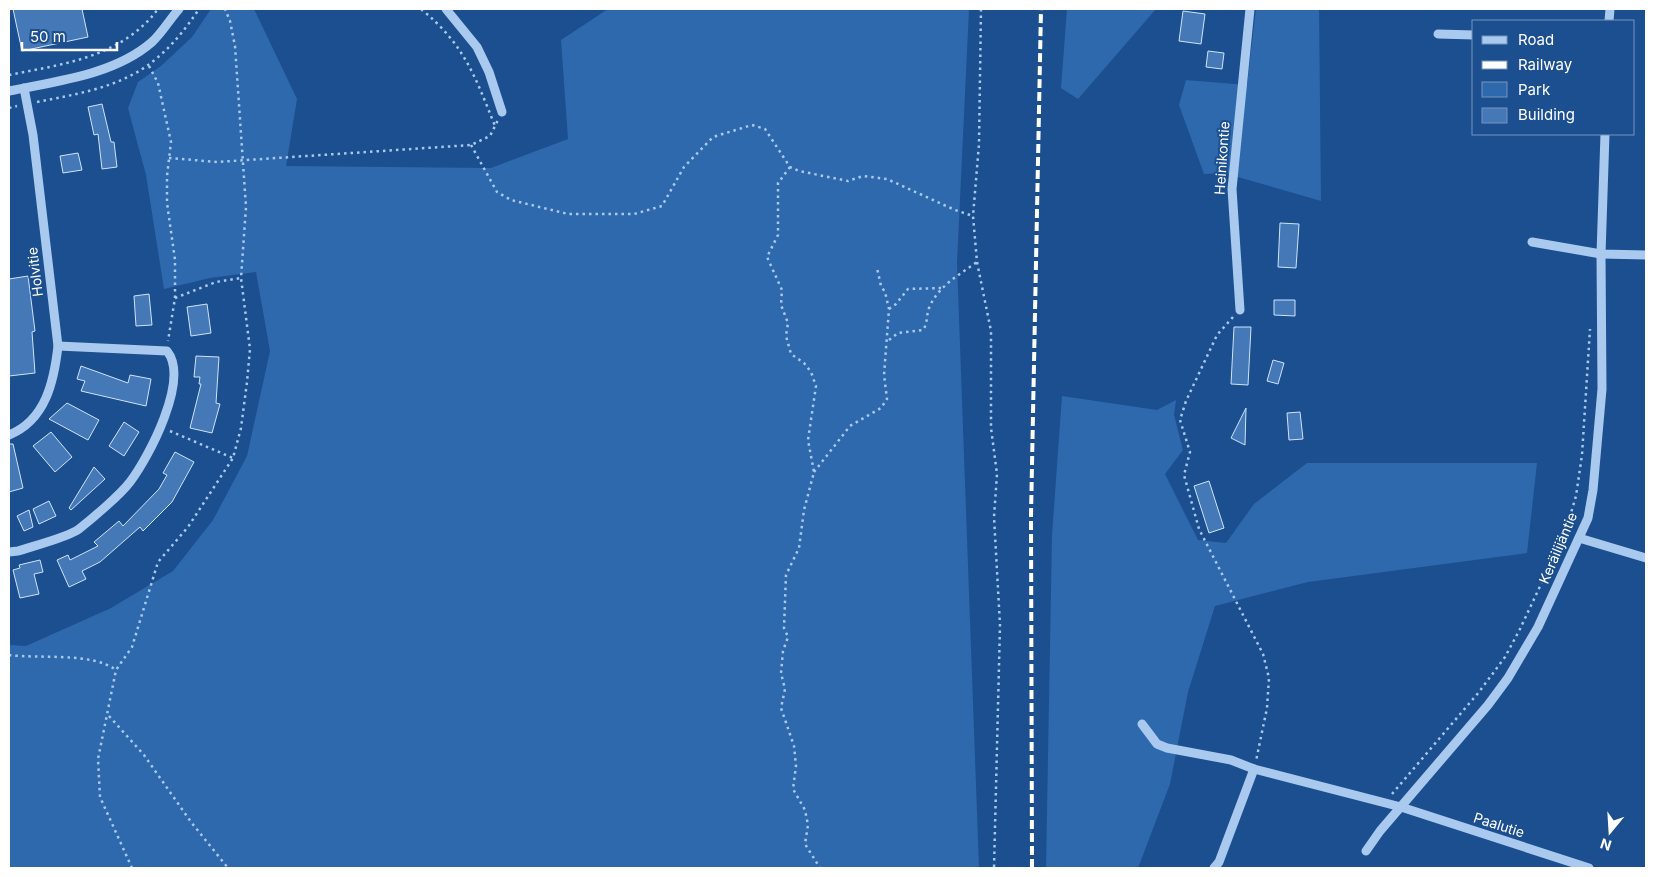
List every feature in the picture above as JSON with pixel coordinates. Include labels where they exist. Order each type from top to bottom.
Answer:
[{"type":"street","points":[[9,91],[114,67],[135,55],[154,40],[179,9]]},
{"type":"street","points":[[446,9],[476,47],[489,72],[502,112]]},
{"type":"street","name":"Heinikontie","points":[[1240,310],[1232,189],[1250,9]]},
{"type":"street","points":[[1438,34],[1472,35]]},
{"type":"street","name":"Holvitie","points":[[9,435],[18,431],[44,405],[55,375],[58,346],[33,135],[24,88]]},
{"type":"street","name":"Keräilijäntie","points":[[1366,851],[1380,830],[1488,705],[1508,678],[1538,627],[1588,518],[1594,490],[1602,389],[1601,254],[1605,135]]},
{"type":"street","points":[[1532,242],[1601,254],[1646,255]]},
{"type":"street","points":[[9,552],[78,530],[130,482],[162,427],[174,383],[172,357],[167,351],[58,346]]},
{"type":"street","points":[[1580,538],[1646,558]]},
{"type":"street","name":"Paalutie","points":[[1142,724],[1157,744],[1167,748],[1231,760],[1254,770],[1401,807],[1589,868]]},
{"type":"street","points":[[1214,868],[1219,862],[1254,770]]},
{"type":"path","points":[[9,75],[102,53],[136,33],[158,9]]},
{"type":"path","points":[[132,868],[100,797],[98,759],[116,670],[132,647],[158,562],[188,527],[233,458],[241,428],[250,349],[241,278],[246,208],[235,46],[230,21],[225,9]]},
{"type":"path","points":[[421,9],[439,23],[460,47],[495,126]]},
{"type":"path","points":[[981,9],[979,144],[973,216],[977,262],[991,331],[990,411],[998,489],[994,517],[1000,625],[994,868]]},
{"type":"path","points":[[149,66],[158,83],[170,127],[167,203],[175,260],[175,298],[167,351]]},
{"type":"path","points":[[169,158],[217,162],[243,161],[471,145],[490,136],[502,112]]},
{"type":"path","points":[[471,145],[497,192],[511,200],[568,214],[634,214],[662,206],[684,167],[713,137],[752,126],[765,129],[790,166],[816,176],[848,181],[863,176],[887,179],[938,203],[973,216]]},
{"type":"path","points":[[790,166],[778,183],[778,235],[767,257],[782,290],[781,305],[788,323],[786,336],[791,354],[808,368],[816,386],[808,440],[814,472]]},
{"type":"path","points":[[888,340],[898,333],[923,330],[927,324],[928,309],[941,288],[977,262]]},
{"type":"path","points":[[820,868],[805,844],[808,825],[805,810],[793,789],[796,766],[794,746],[781,708],[786,689],[782,673],[783,651],[788,637],[784,628],[786,575],[799,548],[804,510],[814,472],[850,426],[881,408],[887,399],[884,375],[890,309],[885,292],[881,286],[877,268]]},
{"type":"path","points":[[175,298],[216,282],[241,278]]},
{"type":"path","points":[[890,309],[908,289],[941,288]]},
{"type":"path","points":[[1240,310],[1217,335],[1186,400],[1180,420],[1190,452],[1184,475],[1199,529],[1264,654],[1269,678],[1267,708],[1254,770]]},
{"type":"path","points":[[1385,803],[1479,692],[1504,657],[1520,629],[1565,533],[1576,496],[1582,455],[1590,323]]},
{"type":"path","points":[[162,427],[233,458]]},
{"type":"path","points":[[9,655],[34,658],[87,658],[107,663],[116,670]]},
{"type":"path","points":[[108,716],[144,755],[191,822],[228,868]]},
{"type":"green space","points":[[211,9],[254,9],[297,99],[286,166],[491,168],[568,139],[561,40],[608,9],[969,9],[957,263],[979,868],[9,868],[9,645],[26,646],[111,608],[173,571],[213,520],[247,456],[270,351],[256,272],[210,278],[164,289],[146,175],[128,108],[138,82],[161,66],[192,37]]},
{"type":"green space","points":[[1067,9],[1156,9],[1078,99],[1061,88]]},
{"type":"green space","points":[[1256,9],[1319,9],[1321,201],[1224,173],[1204,174],[1179,105],[1186,80],[1247,85]]},
{"type":"green space","points":[[1062,396],[1157,410],[1176,400],[1174,415],[1183,450],[1165,474],[1198,540],[1226,543],[1254,504],[1307,463],[1537,463],[1527,553],[1308,582],[1215,606],[1188,692],[1170,784],[1138,868],[1046,868],[1052,535]]},
{"type":"building","points":[[13,9],[82,9],[88,37],[22,51]]},
{"type":"building","points":[[1183,11],[1205,14],[1201,44],[1179,41]]},
{"type":"building","points":[[1208,51],[1224,53],[1222,69],[1206,67]]},
{"type":"building","points":[[102,104],[111,142],[114,142],[117,167],[102,169],[98,134],[94,135],[88,107]]},
{"type":"building","points":[[78,153],[82,170],[63,173],[60,156]]},
{"type":"building","points":[[1280,223],[1299,224],[1296,268],[1278,267]]},
{"type":"building","points":[[28,276],[35,331],[32,332],[35,373],[9,376],[9,279]]},
{"type":"building","points":[[149,294],[152,325],[136,326],[134,296]]},
{"type":"building","points":[[1274,300],[1295,300],[1295,316],[1274,315]]},
{"type":"building","points":[[207,304],[211,333],[191,336],[187,307]]},
{"type":"building","points":[[1234,327],[1251,327],[1248,385],[1231,384]]},
{"type":"building","points":[[196,356],[219,357],[216,403],[220,404],[212,433],[190,428],[201,384],[199,384],[200,377],[194,377]]},
{"type":"building","points":[[1273,360],[1284,363],[1278,384],[1267,381]]},
{"type":"building","points":[[81,366],[128,383],[130,375],[151,379],[146,406],[81,391],[85,381],[77,379]]},
{"type":"building","points":[[67,403],[99,420],[88,440],[49,419]]},
{"type":"building","points":[[1246,408],[1245,445],[1231,438]]},
{"type":"building","points":[[1300,412],[1303,439],[1289,440],[1287,413]]},
{"type":"building","points":[[124,422],[139,432],[124,456],[109,446]]},
{"type":"building","points":[[51,432],[72,457],[55,472],[33,446]]},
{"type":"building","points":[[9,444],[13,444],[23,488],[9,492]]},
{"type":"building","points":[[175,452],[194,462],[172,502],[143,531],[140,527],[100,562],[82,571],[86,579],[69,587],[57,560],[68,555],[70,560],[98,546],[94,542],[119,521],[123,526],[159,489],[167,475],[163,473]]},
{"type":"building","points":[[94,467],[105,479],[71,510],[69,508]]},
{"type":"building","points":[[1209,481],[1224,528],[1209,533],[1194,486]]},
{"type":"building","points":[[49,501],[56,516],[39,524],[33,509]]},
{"type":"building","points":[[29,510],[33,527],[24,531],[17,516]]},
{"type":"building","points":[[40,560],[43,572],[34,574],[39,594],[20,598],[13,570],[20,568],[19,565]]},
{"type":"railway","points":[[1032,868],[1031,516],[1041,9]]}]
